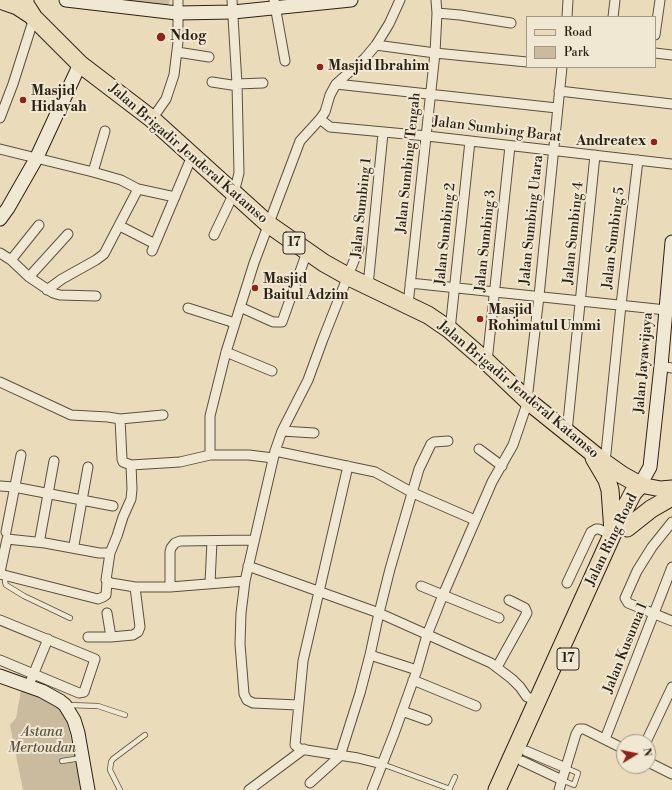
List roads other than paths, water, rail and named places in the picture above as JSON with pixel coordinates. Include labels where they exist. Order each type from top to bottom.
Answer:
[{"type":"highway","name":"Jalan Brigadir Jenderal Katamso","points":[[25,0],[27,8],[34,18],[80,64],[152,119],[268,224],[307,252],[349,277],[428,315],[450,330],[487,362],[527,400],[604,463],[640,485]]},
{"type":"highway","name":"17","points":[[590,451],[607,480],[618,532]]},
{"type":"highway","name":"Jalan Ring Road","points":[[509,790],[633,493],[640,485]]},
{"type":"highway","points":[[618,532],[651,509],[672,497]]},
{"type":"highway","name":"Jalan Ring Road","points":[[497,790],[537,700],[618,532]]},
{"type":"main road","points":[[66,0],[177,13],[233,6],[351,0]]},
{"type":"main road","points":[[0,1],[17,6],[34,18]]},
{"type":"main road","points":[[0,219],[8,208],[36,159],[80,64]]},
{"type":"main road","name":"Jalan Jayawijaya","points":[[640,485],[650,467],[667,367],[666,310],[670,288],[672,242]]},
{"type":"main road","points":[[640,485],[661,489],[672,488]]},
{"type":"main road","points":[[0,676],[31,680],[42,692],[65,705],[74,720],[88,790]]},
{"type":"street","points":[[152,119],[160,110],[170,88],[177,52],[178,0]]},
{"type":"street","points":[[210,455],[210,416],[226,352],[254,263],[300,141],[325,112],[330,95],[336,84],[365,58],[376,45],[389,24],[400,0]]},
{"type":"street","name":"Jalan Sumbing Tengah","points":[[408,305],[435,53],[437,13],[436,0]]},
{"type":"street","points":[[567,16],[568,0]]},
{"type":"street","points":[[613,16],[614,0]]},
{"type":"street","points":[[656,28],[660,0]]},
{"type":"street","points":[[274,4],[286,61]]},
{"type":"street","points":[[214,235],[234,193],[239,173],[233,6]]},
{"type":"street","points":[[437,13],[511,22]]},
{"type":"street","points":[[0,118],[13,84],[34,18]]},
{"type":"street","points":[[376,45],[435,53],[526,62]]},
{"type":"street","points":[[177,52],[209,58]]},
{"type":"street","points":[[656,53],[672,55]]},
{"type":"street","name":"Jalan Sumbing Utara","points":[[372,790],[417,670],[443,595],[492,482],[513,445],[527,400],[562,68]]},
{"type":"street","points":[[212,82],[237,85],[263,83]]},
{"type":"street","points":[[336,84],[557,108]]},
{"type":"street","points":[[559,91],[672,104]]},
{"type":"street","name":"Jalan Sumbing Barat","points":[[320,119],[330,127],[427,136],[672,164]]},
{"type":"street","points":[[93,172],[105,131]]},
{"type":"street","name":"Jalan Sumbing 1","points":[[368,286],[383,133]]},
{"type":"street","name":"Jalan Sumbing 2","points":[[450,330],[470,141]]},
{"type":"street","name":"Jalan Sumbing 3","points":[[487,362],[510,146]]},
{"type":"street","points":[[0,149],[93,172],[121,180],[138,189],[175,197]]},
{"type":"street","name":"Jalan Sumbing 4","points":[[567,432],[595,155]]},
{"type":"street","points":[[120,226],[153,247],[192,156]]},
{"type":"street","name":"Jalan Sumbing 5","points":[[604,463],[620,305],[638,160]]},
{"type":"street","points":[[47,290],[62,279],[104,254],[138,189]]},
{"type":"street","points":[[11,260],[39,225]]},
{"type":"street","points":[[29,277],[68,234]]},
{"type":"street","points":[[298,705],[253,703],[247,700],[244,694],[240,644],[241,613],[245,581],[274,454],[282,431],[308,380],[359,248]]},
{"type":"street","points":[[240,307],[273,322],[282,322],[307,252]]},
{"type":"street","points":[[0,253],[11,260],[29,277],[47,290],[60,295],[96,296]]},
{"type":"street","points":[[410,283],[666,310]]},
{"type":"street","points":[[188,308],[235,323]]},
{"type":"street","points":[[226,352],[272,371]]},
{"type":"street","points":[[0,382],[71,415],[120,419],[163,415]]},
{"type":"street","points":[[120,419],[122,459],[123,462],[131,465],[180,462],[210,455],[274,454],[375,472],[413,493],[475,520]]},
{"type":"street","points":[[282,431],[314,434]]},
{"type":"street","points":[[310,783],[340,756],[370,654],[390,569],[419,469],[431,444],[434,442],[448,441]]},
{"type":"street","points":[[479,449],[502,466]]},
{"type":"street","points":[[21,455],[4,536],[2,574],[98,599],[103,598],[106,595],[106,580],[110,553],[131,499],[131,465]]},
{"type":"street","points":[[40,538],[54,461]]},
{"type":"street","points":[[348,466],[303,662],[295,745],[300,749],[358,758],[382,764]]},
{"type":"street","points":[[74,545],[88,467]]},
{"type":"street","points":[[0,486],[14,487],[113,506]]},
{"type":"street","points":[[672,522],[652,547],[637,571],[625,598],[628,603],[672,621]]},
{"type":"street","points":[[567,583],[591,532],[599,529],[618,532]]},
{"type":"street","points":[[4,536],[99,553],[110,553]]},
{"type":"street","points":[[170,587],[170,552],[172,546],[180,541],[254,540]]},
{"type":"street","points":[[210,583],[212,541]]},
{"type":"street","points":[[248,566],[379,613],[428,635],[497,667],[516,683],[527,697],[537,700]]},
{"type":"street","name":"Jalan Kusuma 1","points":[[605,739],[672,567]]},
{"type":"street","points":[[107,582],[135,587],[170,587],[245,581]]},
{"type":"street","points":[[421,586],[499,618]]},
{"type":"street","points":[[88,637],[111,637],[136,634],[139,630],[135,587]]},
{"type":"street","points":[[497,667],[527,613],[525,608],[509,600]]},
{"type":"street","points":[[107,613],[111,637]]},
{"type":"street","points":[[0,620],[95,659],[84,692],[79,693],[31,680],[0,660]]},
{"type":"street","points":[[31,680],[48,639]]},
{"type":"street","points":[[370,654],[417,670]]},
{"type":"street","points":[[413,680],[476,706]]},
{"type":"street","points":[[651,734],[668,704],[672,687]]},
{"type":"street","points":[[402,711],[427,720]]},
{"type":"street","points":[[559,790],[578,730],[584,729],[616,745]]},
{"type":"street","points":[[249,790],[304,749]]},
{"type":"street","points":[[524,756],[566,768]]},
{"type":"street","points":[[524,756],[562,780]]},
{"type":"street","points":[[656,766],[672,774]]},
{"type":"lane","points":[[2,574],[6,585],[24,596],[70,618]]},
{"type":"lane","points":[[65,705],[98,706],[125,715]]},
{"type":"lane","points":[[120,790],[110,770],[111,762],[145,735]]},
{"type":"lane","points":[[62,761],[82,758]]},
{"type":"lane","points":[[382,764],[450,790],[455,778]]},
{"type":"lane","points":[[562,780],[574,785],[578,773],[566,768]]},
{"type":"place","name":"Ndog","points":[[161,37]]},
{"type":"place","name":"Masjid Ibrahim","points":[[320,67]]},
{"type":"place","name":"Masjid Hidayah","points":[[23,100]]},
{"type":"place","name":"Andreatex","points":[[654,142]]},
{"type":"place","name":"Masjid Baitul Adzim","points":[[255,288]]},
{"type":"place","name":"Masjid Rohimatul Ummi","points":[[480,319]]},
{"type":"park label","name":"Astana Mertoudan","points":[[42,742]]}]
